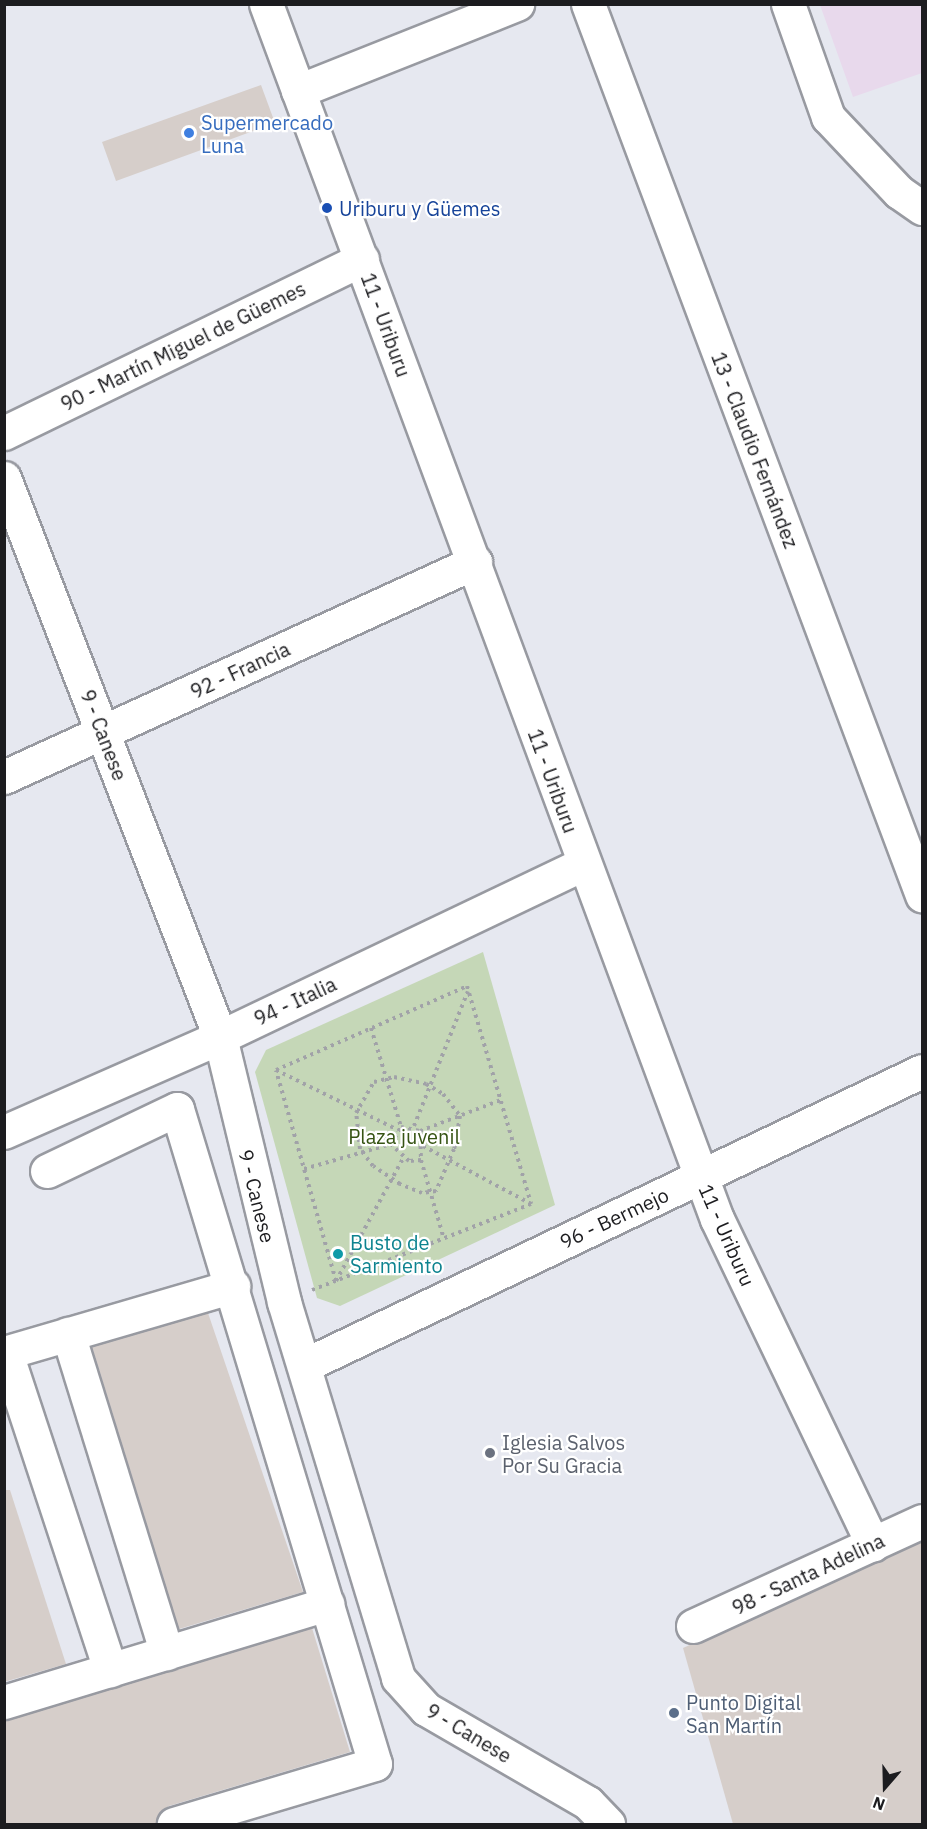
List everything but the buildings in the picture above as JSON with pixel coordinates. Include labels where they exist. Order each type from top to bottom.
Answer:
[{"type":"street","name":"11 - Uriburu","points":[[266,4],[475,562],[583,864],[717,1219],[873,1544]]},
{"type":"street","points":[[298,91],[517,4]]},
{"type":"street","name":"13 - Claudio Fernández","points":[[588,4],[922,895]]},
{"type":"street","points":[[788,4],[828,117],[899,192],[922,208]]},
{"type":"street","name":"90 - Martín Miguel de Güemes","points":[[4,433],[362,259]]},
{"type":"street","name":"9 - Canese","points":[[4,478],[220,1037],[284,1302],[404,1687],[426,1709],[588,1803],[608,1824]]},
{"type":"street","name":"92 - Francia","points":[[4,777],[475,562]]},
{"type":"street","name":"94 - Italia","points":[[4,1132],[220,1037],[583,864]]},
{"type":"street","name":"96 - Bermejo","points":[[305,1365],[922,1071]]},
{"type":"street","points":[[47,1171],[177,1109],[233,1286],[375,1764],[174,1824]]},
{"type":"street","points":[[110,1670],[5,1353],[233,1286]]},
{"type":"street","points":[[68,1334],[167,1653]]},
{"type":"street","name":"98 - Santa Adelina","points":[[693,1626],[922,1521]]},
{"type":"street","points":[[4,1702],[327,1604]]},
{"type":"path","points":[[276,1070],[467,986],[531,1204]]},
{"type":"path","points":[[414,1126],[468,990]]},
{"type":"path","points":[[304,1169],[391,1144],[399,1129],[371,1028]]},
{"type":"path","points":[[276,1070],[399,1129],[414,1126]]},
{"type":"path","points":[[276,1070],[336,1281]]},
{"type":"path","points":[[386,1079],[430,1086],[443,1094],[460,1116],[449,1160],[436,1191],[431,1192],[422,1193],[392,1179],[363,1152],[355,1133],[357,1110],[374,1082],[386,1079]]},
{"type":"path","points":[[420,1131],[501,1100]]},
{"type":"path","points":[[414,1126],[420,1131],[423,1146],[421,1160],[444,1239]]},
{"type":"path","points":[[391,1144],[404,1157],[421,1160]]},
{"type":"path","points":[[423,1146],[531,1204]]},
{"type":"path","points":[[336,1281],[404,1157]]},
{"type":"path","points":[[284,1302],[531,1204]]},
{"type":"shaded area","points":[[820,5],[922,5],[922,73],[853,97]]},
{"type":"green space","name":"Plaza juvenil","points":[[483,952],[555,1205],[340,1306],[317,1298],[255,1072],[266,1050]]},
{"type":"place","name":"Supermercado Luna","points":[[189,133]]},
{"type":"place","name":"Uriburu y Güemes","points":[[327,208]]},
{"type":"place","name":"Busto de Sarmiento","points":[[338,1254]]},
{"type":"place","name":"Iglesia Salvos Por Su Gracia","points":[[490,1453]]},
{"type":"place","name":"Punto Digital San Martín","points":[[674,1713]]}]
